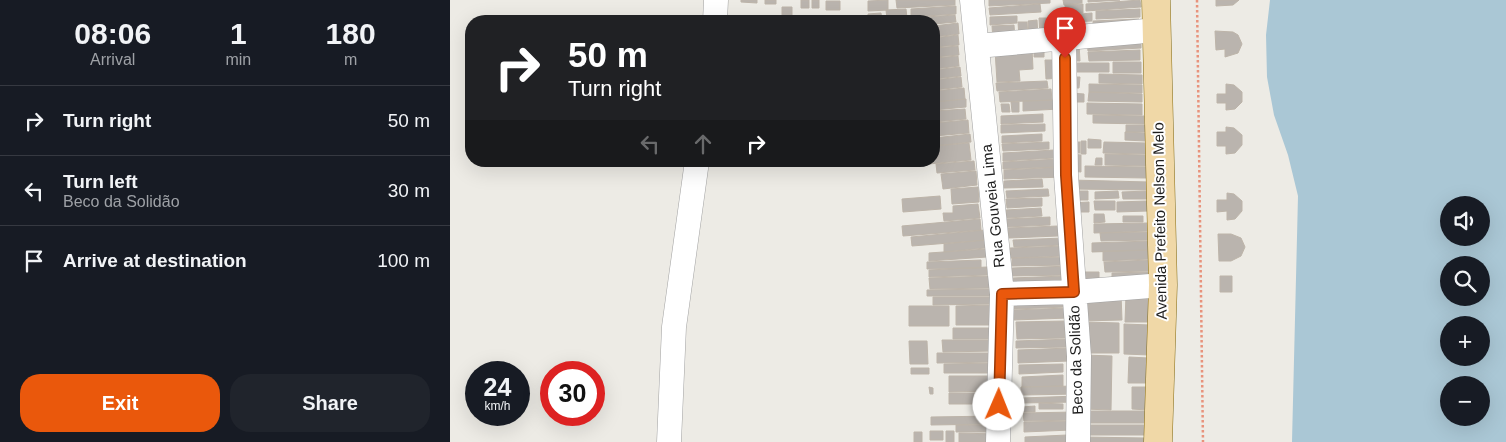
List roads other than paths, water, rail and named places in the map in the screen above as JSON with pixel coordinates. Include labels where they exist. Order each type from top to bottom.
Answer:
[{"type":"main road","name":"Avenida Prefeito Nelson Melo","points":[[1156,0],[1163,285],[1158,442]]},
{"type":"street","points":[[715,15],[716,0]]},
{"type":"street","name":"Rua Gouveia Lima","points":[[972,0],[1002,294],[998,442]]},
{"type":"street","points":[[977,46],[1157,30]]},
{"type":"street","name":"Beco da Solidão","points":[[1064,39],[1066,175],[1078,356],[1078,442]]},
{"type":"street","points":[[669,442],[674,328],[696,167]]},
{"type":"street","points":[[1002,294],[1074,292],[1163,285]]},
{"type":"water","points":[[1270,0],[1506,0],[1506,442],[1292,442],[1298,196],[1288,155],[1274,115],[1267,77],[1266,35]]}]
